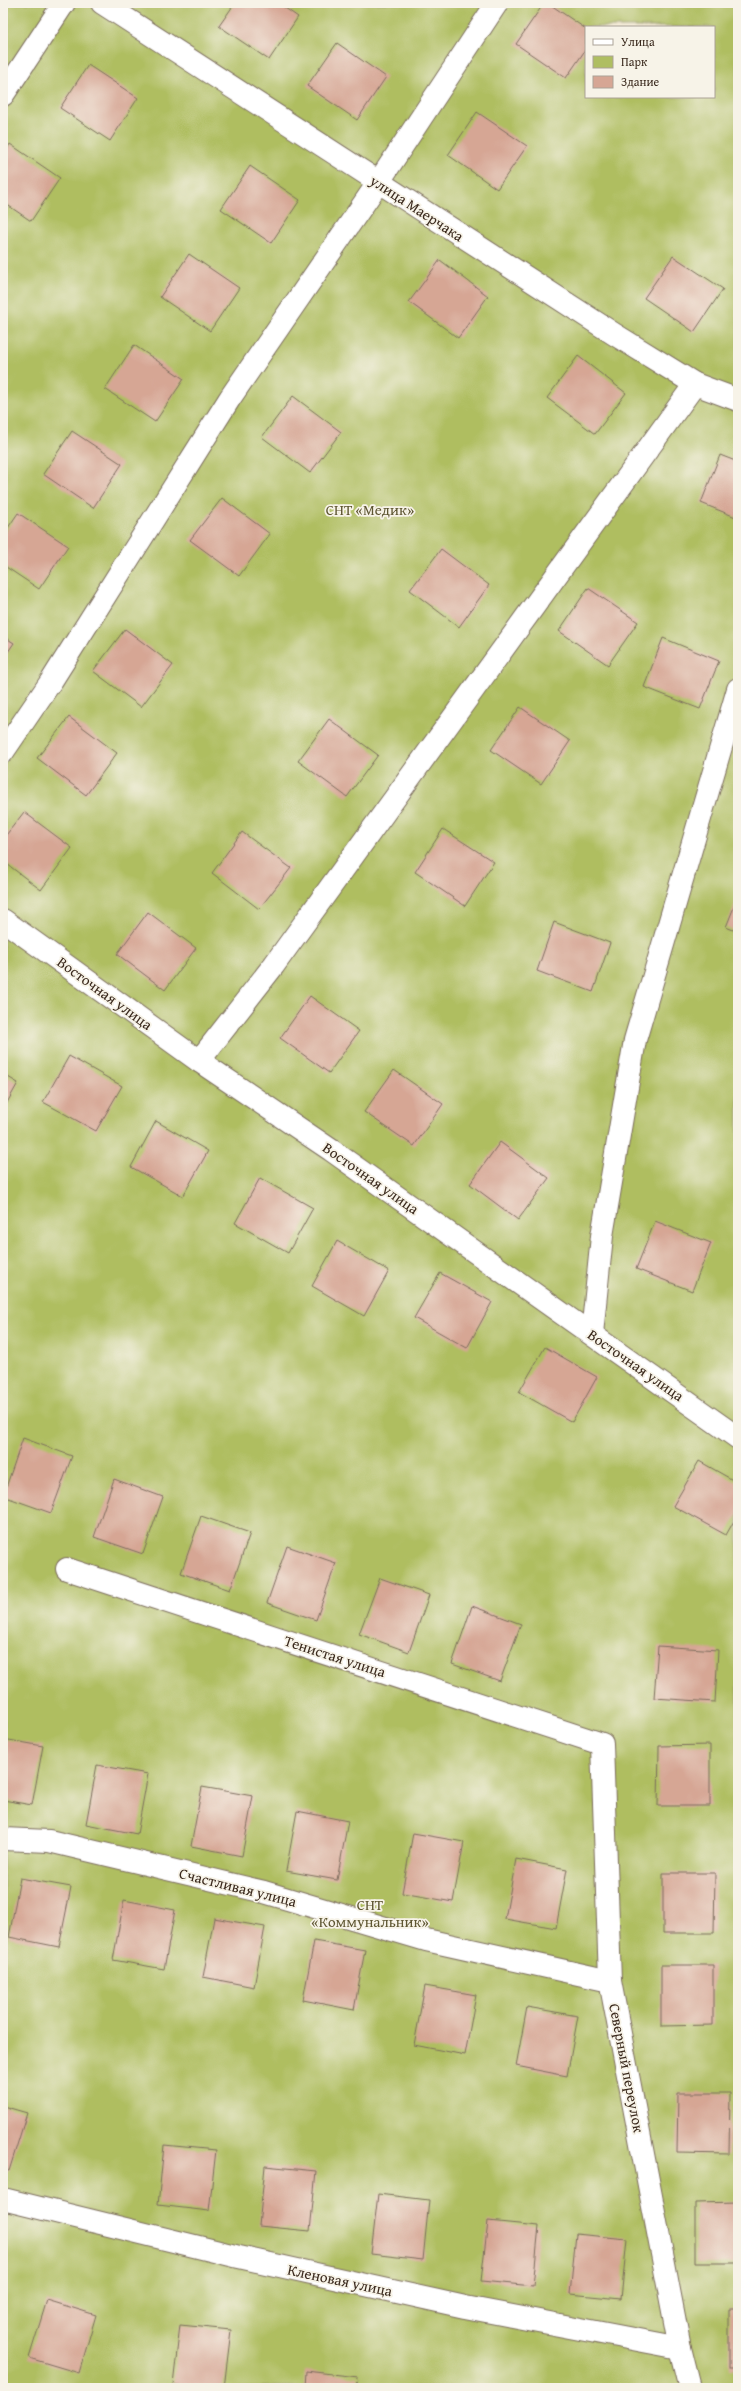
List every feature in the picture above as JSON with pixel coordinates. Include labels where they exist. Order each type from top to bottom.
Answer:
[{"type":"street","points":[[3,95],[64,3]]},
{"type":"street","name":"улица Маерчака","points":[[102,3],[378,183],[695,384],[738,400]]},
{"type":"street","points":[[3,752],[52,680],[230,398],[378,183],[497,3]]},
{"type":"street","points":[[199,1061],[274,965],[695,384]]},
{"type":"street","points":[[592,1334],[602,1236],[635,1040],[738,689]]},
{"type":"street","name":"Восточная улица","points":[[3,920],[199,1061],[331,1150],[738,1438]]},
{"type":"street","name":"Тенистая улица","points":[[67,1569],[602,1744]]},
{"type":"street","name":"Северный переулок","points":[[602,1744],[610,1981],[680,2348],[690,2388]]},
{"type":"street","name":"Счастливая улица","points":[[3,1839],[57,1843],[264,1892],[426,1940],[610,1981]]},
{"type":"street","name":"Кленовая улица","points":[[3,2199],[232,2256],[434,2300],[680,2348]]},
{"type":"green space","points":[[3,3],[738,3],[738,2388],[3,2388]]},
{"type":"building","points":[[235,3],[278,3],[298,17],[269,60],[219,26]]},
{"type":"building","points":[[544,3],[548,3],[585,28],[585,50],[566,78],[516,44]]},
{"type":"building","points":[[337,43],[386,77],[357,120],[307,86]]},
{"type":"building","points":[[88,65],[138,98],[110,141],[60,108]]},
{"type":"building","points":[[477,112],[527,146],[497,189],[448,155]]},
{"type":"building","points":[[10,144],[60,178],[31,221],[3,202],[3,155]]},
{"type":"building","points":[[250,166],[300,200],[271,243],[221,209]]},
{"type":"building","points":[[189,254],[239,288],[210,331],[160,297]]},
{"type":"building","points":[[673,256],[723,289],[694,332],[644,298]]},
{"type":"building","points":[[440,260],[488,296],[458,338],[409,302]]},
{"type":"building","points":[[134,345],[184,379],[155,422],[105,389]]},
{"type":"building","points":[[578,356],[626,393],[595,434],[547,398]]},
{"type":"building","points":[[293,396],[341,432],[310,473],[262,437]]},
{"type":"building","points":[[72,431],[122,464],[93,508],[43,474]]},
{"type":"building","points":[[720,455],[738,462],[738,518],[701,503]]},
{"type":"building","points":[[222,498],[270,534],[239,576],[190,540]]},
{"type":"building","points":[[18,513],[68,546],[39,589],[3,565],[3,535]]},
{"type":"building","points":[[441,549],[489,585],[459,627],[410,590]]},
{"type":"building","points":[[588,588],[638,622],[608,665],[559,631]]},
{"type":"building","points":[[125,629],[173,665],[141,707],[93,671]]},
{"type":"building","points":[[3,636],[14,643],[3,659]]},
{"type":"building","points":[[663,638],[719,661],[700,709],[644,687]]},
{"type":"building","points":[[520,707],[570,741],[541,784],[491,750]]},
{"type":"building","points":[[69,717],[117,753],[86,795],[37,758]]},
{"type":"building","points":[[329,719],[378,755],[347,797],[298,761]]},
{"type":"building","points":[[24,812],[72,848],[41,890],[3,861],[3,839]]},
{"type":"building","points":[[443,829],[494,862],[465,906],[415,872]]},
{"type":"building","points":[[242,832],[291,868],[259,909],[212,873]]},
{"type":"building","points":[[738,897],[738,932],[726,927]]},
{"type":"building","points":[[148,912],[196,948],[165,990],[117,954]]},
{"type":"building","points":[[554,922],[610,943],[593,992],[537,971]]},
{"type":"building","points":[[310,996],[359,1031],[329,1073],[280,1038]]},
{"type":"building","points":[[69,1056],[122,1086],[96,1131],[43,1102]]},
{"type":"building","points":[[394,1070],[443,1104],[414,1146],[364,1112]]},
{"type":"building","points":[[3,1074],[18,1083],[3,1110]]},
{"type":"building","points":[[156,1121],[208,1151],[183,1196],[131,1167]]},
{"type":"building","points":[[500,1142],[549,1178],[518,1220],[470,1184]]},
{"type":"building","points":[[260,1178],[313,1208],[288,1253],[235,1223]]},
{"type":"building","points":[[655,1221],[711,1243],[692,1291],[636,1269]]},
{"type":"building","points":[[337,1241],[389,1271],[364,1316],[312,1286]]},
{"type":"building","points":[[440,1273],[492,1302],[467,1348],[414,1318]]},
{"type":"building","points":[[545,1347],[597,1377],[572,1422],[519,1392]]},
{"type":"building","points":[[23,1438],[72,1456],[51,1513],[3,1496]]},
{"type":"building","points":[[699,1461],[738,1483],[738,1514],[726,1535],[673,1506]]},
{"type":"building","points":[[114,1479],[163,1497],[143,1554],[94,1537]]},
{"type":"building","points":[[201,1516],[250,1533],[230,1590],[181,1573]]},
{"type":"building","points":[[287,1546],[336,1563],[316,1620],[267,1603]]},
{"type":"building","points":[[380,1578],[429,1595],[409,1652],[359,1634]]},
{"type":"building","points":[[472,1606],[521,1624],[500,1681],[452,1664]]},
{"type":"building","points":[[658,1646],[718,1650],[715,1702],[654,1698]]},
{"type":"building","points":[[3,1739],[43,1746],[32,1805],[3,1800]]},
{"type":"building","points":[[710,1745],[710,1806],[658,1806],[659,1746]]},
{"type":"building","points":[[97,1765],[148,1774],[137,1834],[86,1824]]},
{"type":"building","points":[[202,1787],[253,1796],[242,1856],[191,1846]]},
{"type":"building","points":[[297,1811],[348,1821],[337,1880],[286,1871]]},
{"type":"building","points":[[413,1833],[464,1842],[453,1902],[402,1893]]},
{"type":"building","points":[[516,1859],[567,1869],[556,1928],[505,1919]]},
{"type":"building","points":[[663,1873],[715,1873],[714,1933],[663,1933]]},
{"type":"building","points":[[20,1878],[71,1887],[59,1947],[9,1937]]},
{"type":"building","points":[[124,1900],[175,1910],[164,1969],[113,1960]]},
{"type":"building","points":[[214,1918],[265,1927],[254,1987],[203,1977]]},
{"type":"building","points":[[314,1941],[365,1950],[354,2010],[303,2000]]},
{"type":"building","points":[[661,1965],[713,1965],[713,2025],[661,2026]]},
{"type":"building","points":[[425,1986],[476,1995],[465,2055],[414,2045]]},
{"type":"building","points":[[527,2007],[578,2016],[567,2076],[516,2066]]},
{"type":"building","points":[[678,2093],[730,2093],[729,2154],[677,2153]]},
{"type":"building","points":[[3,2106],[27,2113],[9,2171],[3,2169]]},
{"type":"building","points":[[164,2145],[216,2150],[209,2211],[158,2205]]},
{"type":"building","points":[[265,2166],[316,2171],[310,2231],[259,2226]]},
{"type":"building","points":[[378,2194],[429,2200],[423,2260],[371,2254]]},
{"type":"building","points":[[738,2202],[738,2263],[695,2263],[695,2203]]},
{"type":"building","points":[[488,2221],[539,2226],[533,2286],[481,2281]]},
{"type":"building","points":[[576,2234],[627,2239],[621,2299],[570,2294]]},
{"type":"building","points":[[47,2300],[96,2315],[79,2373],[29,2358]]},
{"type":"building","points":[[729,2309],[738,2309],[738,2369],[729,2369]]},
{"type":"building","points":[[180,2325],[231,2330],[224,2388],[173,2385]]},
{"type":"building","points":[[306,2371],[358,2377],[357,2388],[305,2388]]},
{"type":"park label","name":"СНТ «Медик»","points":[[370,509]]},
{"type":"park label","name":"СНТ «Коммунальник»","points":[[370,1912]]}]
